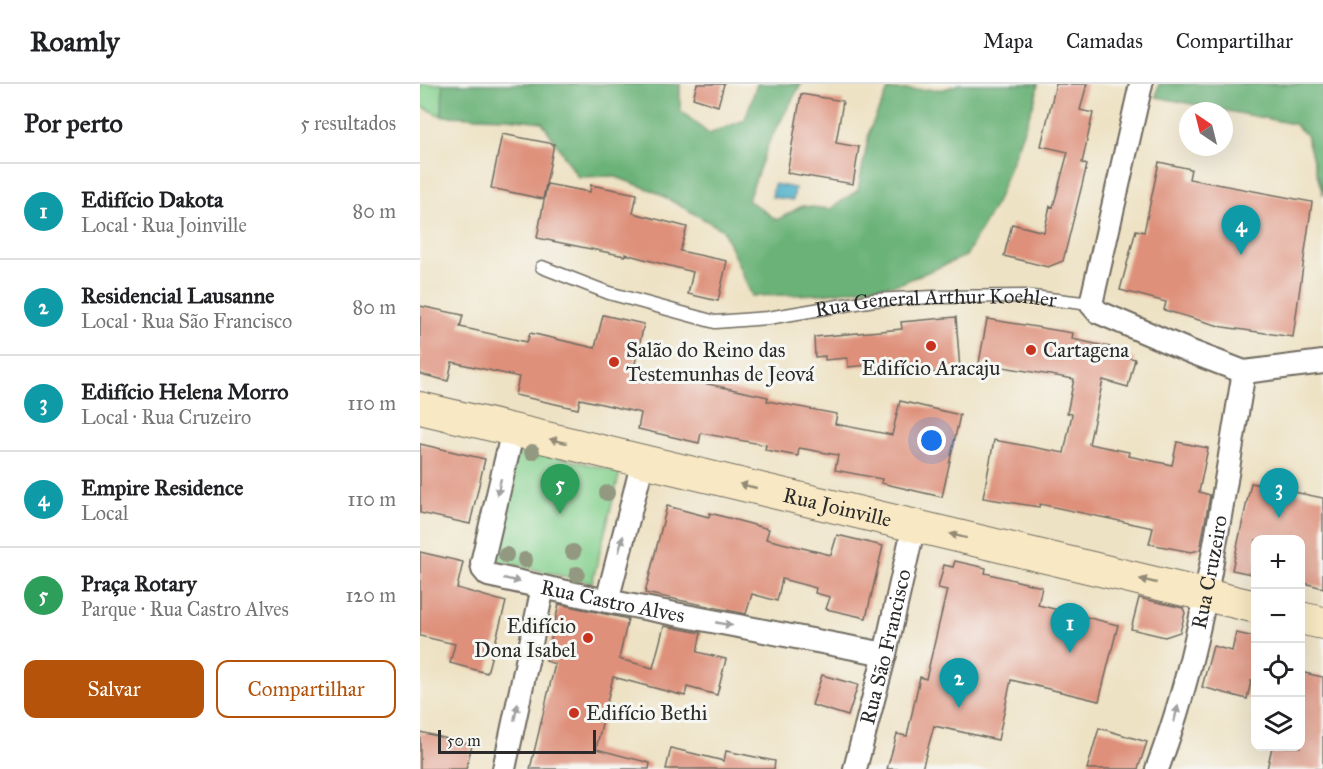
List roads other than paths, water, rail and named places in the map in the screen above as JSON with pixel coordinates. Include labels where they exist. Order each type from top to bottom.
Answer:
[{"type":"main road","name":"Rua Joinville","points":[[420,408],[1251,606]]},
{"type":"main road","points":[[1305,619],[1323,623]]},
{"type":"street","points":[[1091,304],[1141,84]]},
{"type":"street","name":"Rua General Arthur Koehler","points":[[1091,304],[1098,312],[1244,372],[1323,362]]},
{"type":"street","name":"Rua Cruzeiro","points":[[1157,769],[1172,731],[1205,595],[1244,372]]},
{"type":"street","name":"Rua Castro Alves","points":[[513,430],[482,563],[488,575],[607,601],[885,654]]},
{"type":"street","points":[[607,601],[643,461]]},
{"type":"street","name":"Rua São Francisco","points":[[855,769],[885,654],[914,525]]},
{"type":"street","points":[[504,769],[543,587]]},
{"type":"lane","name":"Rua General Arthur Koehler","points":[[542,267],[609,293],[715,322],[768,318],[874,300],[933,297],[1024,296],[1091,304]]},
{"type":"water","points":[[774,184],[795,188],[793,200],[772,197]]},
{"type":"place","name":"Empire Residence","points":[[1241,255]]},
{"type":"place","name":"Edifício Aracaju","points":[[931,346]]},
{"type":"place","name":"Cartagena","points":[[1031,350]]},
{"type":"place","name":"Salão do Reino das Testemunhas de Jeová","points":[[614,362]]},
{"type":"place","name":"Praça Rotary","points":[[560,514]]},
{"type":"place","name":"Edifício Helena Morro","points":[[1279,518]]},
{"type":"place","name":"Edifício Dona Isabel","points":[[588,638]]},
{"type":"place","name":"Edifício Dakota","points":[[1070,653]]},
{"type":"place","name":"Residencial Lausanne","points":[[959,708]]},
{"type":"place","name":"Edifício Bethi","points":[[574,713]]}]
